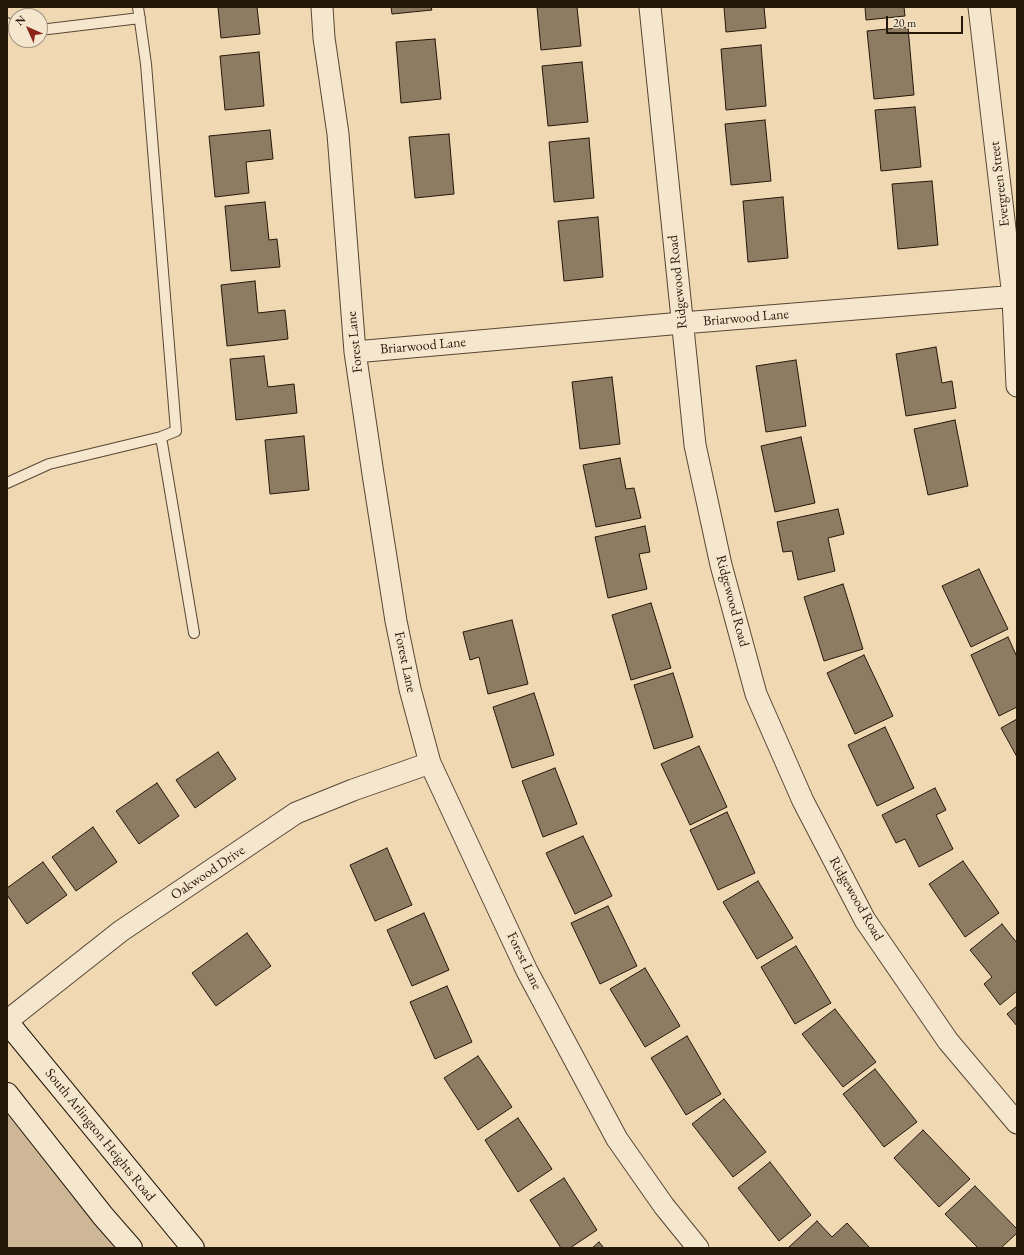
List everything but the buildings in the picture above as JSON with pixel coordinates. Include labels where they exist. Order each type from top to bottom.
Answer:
[{"type":"main road","name":"South Arlington Heights Road","points":[[7,1021],[192,1248]]},
{"type":"main road","points":[[7,1094],[103,1216],[131,1248]]},
{"type":"street","name":"Forest Lane","points":[[322,7],[324,38],[338,134],[355,352],[396,621],[410,689],[430,763],[527,971],[617,1139],[664,1206],[698,1248]]},
{"type":"street","name":"Ridgewood Road","points":[[650,7],[695,445],[722,565],[756,694],[803,801],[865,920],[948,1041],[1017,1123]]},
{"type":"street","name":"Evergreen Street","points":[[979,7],[1015,297],[1017,386]]},
{"type":"street","name":"Briarwood Lane","points":[[355,352],[682,323],[1015,297]]},
{"type":"street","name":"Oakwood Drive","points":[[7,1021],[121,931],[296,813],[353,790],[430,763]]},
{"type":"lane","points":[[7,483],[49,464],[161,437],[176,431],[147,72],[138,7]]},
{"type":"lane","points":[[48,29],[140,18]]},
{"type":"lane","points":[[161,437],[194,633]]},
{"type":"shaded area","points":[[7,1094],[129,1248],[7,1248]]}]
